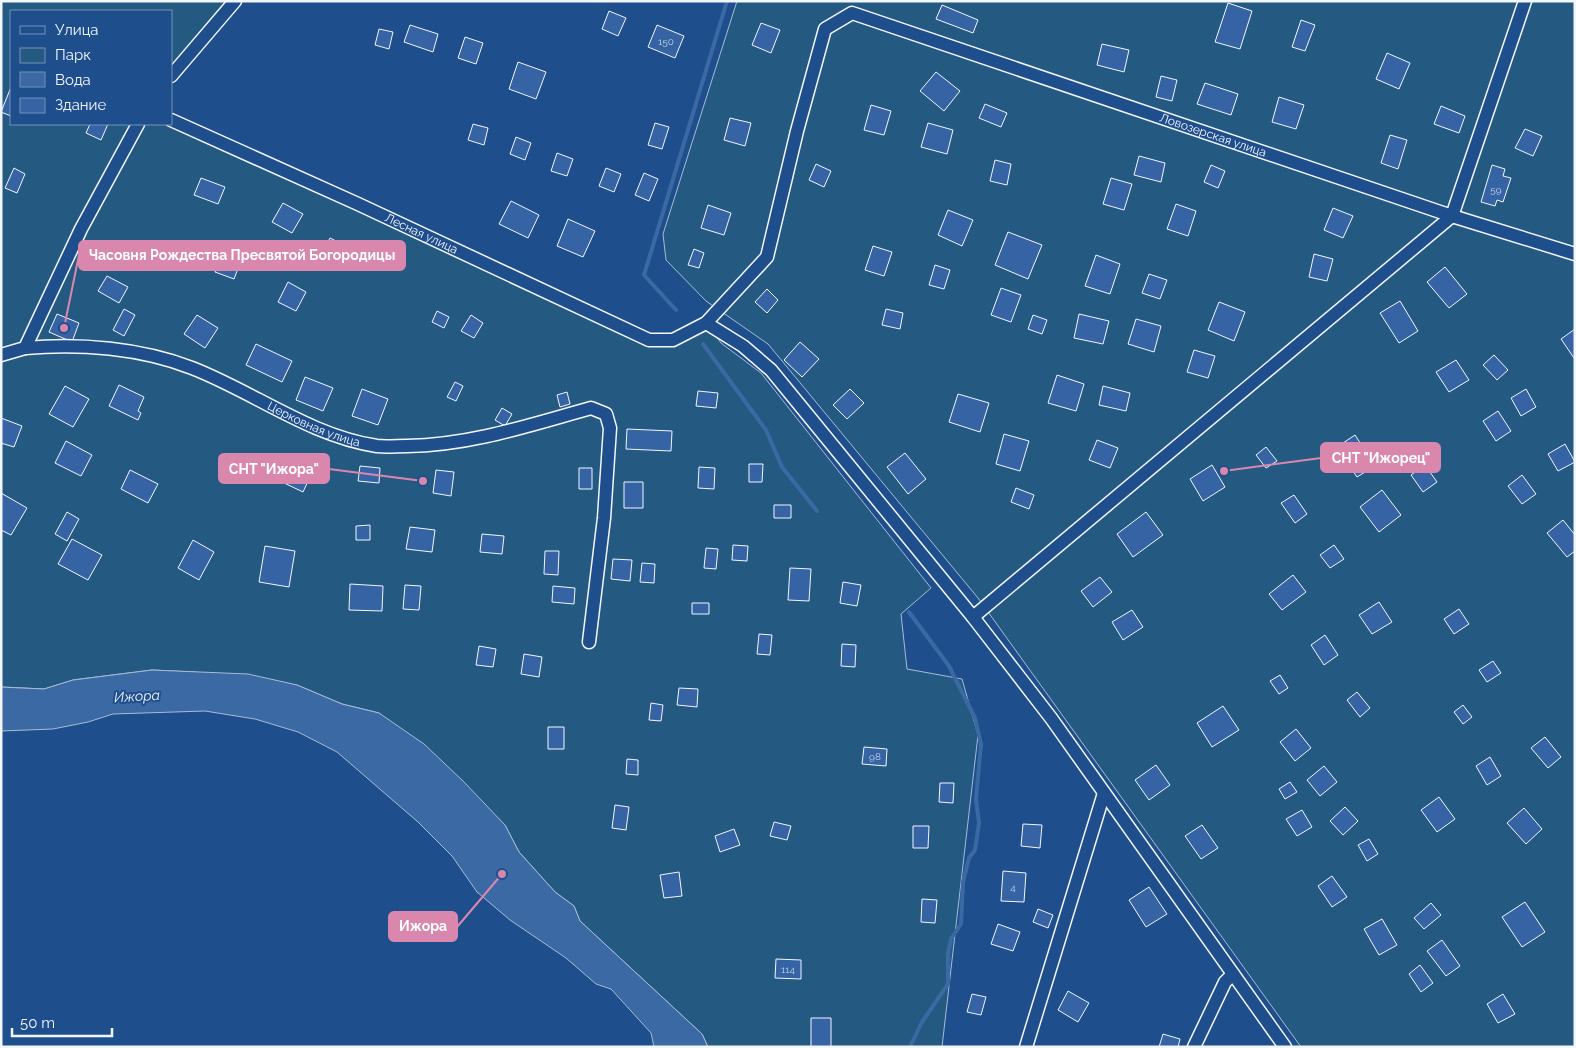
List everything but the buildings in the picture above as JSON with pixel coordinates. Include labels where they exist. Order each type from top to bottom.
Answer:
[{"type":"street","points":[[172,75],[235,1]]},
{"type":"street","points":[[973,617],[1452,216],[1525,1]]},
{"type":"street","name":"Ловозерская улица","points":[[706,323],[767,257],[797,131],[825,29],[852,13],[1452,216],[1575,254]]},
{"type":"street","name":"Лесная улица","points":[[172,120],[358,204],[649,340],[673,340],[706,323]]},
{"type":"street","points":[[25,348],[81,229],[137,125]]},
{"type":"street","points":[[706,323],[743,346],[771,370],[973,617],[1051,718],[1285,1047]]},
{"type":"street","name":"Церковная улица","points":[[1,355],[25,348],[55,345],[143,355],[192,368],[337,437],[378,446],[424,445],[477,440],[591,408],[606,414],[610,428],[604,518],[589,642]]},
{"type":"street","points":[[1026,1047],[1104,793]]},
{"type":"street","points":[[1194,1047],[1225,982],[1233,974]]},
{"type":"green space","points":[[1,1],[235,1],[172,75],[172,10],[10,10],[10,125],[172,124],[649,340],[673,340],[706,323],[721,343],[761,373],[931,588],[901,614],[907,669],[962,679],[978,735],[942,1047],[708,1047],[702,1034],[580,921],[574,906],[555,892],[519,852],[505,825],[379,713],[342,704],[297,685],[194,672],[152,670],[73,680],[44,689],[1,687]]},
{"type":"green space","points":[[737,1],[1575,1],[1575,1047],[1301,1047],[978,598],[768,344],[706,301],[666,260],[663,234]]},
{"type":"water","name":"Ижора","points":[[152,670],[248,674],[297,685],[342,704],[379,713],[424,744],[463,781],[505,825],[519,852],[555,892],[574,906],[580,921],[702,1034],[708,1047],[654,1047],[651,1033],[611,989],[596,984],[566,958],[510,920],[477,892],[452,856],[418,822],[337,752],[298,732],[255,719],[205,711],[113,714],[88,722],[53,729],[1,731],[1,687],[44,689],[73,680]]},
{"type":"waterway","points":[[676,310],[644,275],[727,1]]},
{"type":"waterway","points":[[703,344],[766,430],[782,467],[817,511]]},
{"type":"waterway","points":[[909,612],[949,666],[975,718],[981,744],[976,799],[979,823],[975,850],[969,858],[963,882],[961,924],[951,939],[948,954],[948,984],[922,1022],[910,1047]]},
{"type":"place","name":"Часовня Рождества Пресвятой Богородицы","points":[[64,328]]},
{"type":"place","name":"СНТ \"Ижорец\"","points":[[1224,471]]},
{"type":"place","name":"СНТ \"Ижора\"","points":[[423,481]]},
{"type":"place","name":"Ижора","points":[[502,874]]}]
